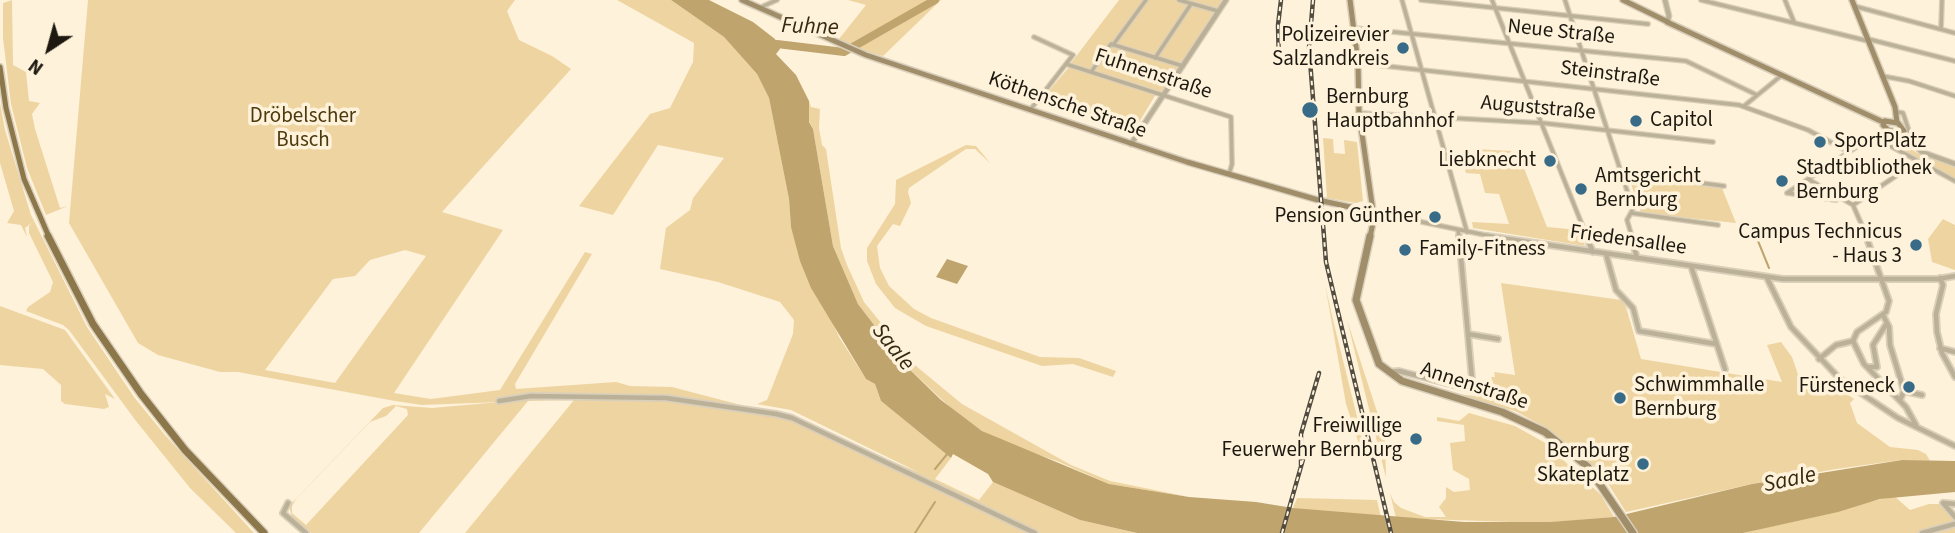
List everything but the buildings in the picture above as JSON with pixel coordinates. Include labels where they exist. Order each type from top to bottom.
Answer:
[{"type":"main road","name":"Köthensche Straße","points":[[742,0],[855,51],[1131,144],[1229,174],[1373,212]]},
{"type":"main road","name":"Annenstraße","points":[[1350,0],[1358,63],[1359,113],[1373,212],[1357,303],[1375,355],[1388,373],[1402,381],[1502,412],[1535,426],[1581,460],[1633,533]]},
{"type":"main road","points":[[1623,0],[1884,122],[1896,122],[1904,128],[1899,132],[1886,131],[1884,122]]},
{"type":"main road","points":[[1853,3],[1897,112],[1896,122]]},
{"type":"main road","points":[[0,67],[14,143],[37,212],[58,260],[93,324],[141,394],[185,450],[264,533]]},
{"type":"street","points":[[759,8],[777,0]]},
{"type":"street","points":[[1091,72],[1146,0]]},
{"type":"street","points":[[1179,0],[1218,11]]},
{"type":"street","points":[[1131,144],[1226,0]]},
{"type":"street","points":[[1402,0],[1437,118],[1466,232]]},
{"type":"street","points":[[1420,0],[1648,24]]},
{"type":"street","points":[[1492,0],[1593,252]]},
{"type":"street","points":[[1565,0],[1633,209],[1627,220],[1637,258]]},
{"type":"street","points":[[1665,0],[1669,16],[1667,22]]},
{"type":"street","points":[[1702,0],[1955,61]]},
{"type":"street","points":[[1726,0],[1729,7]]},
{"type":"street","points":[[1785,0],[1794,23]]},
{"type":"street","points":[[1941,29],[1942,0]]},
{"type":"street","points":[[1853,3],[1955,33]]},
{"type":"street","points":[[1155,58],[1191,4]]},
{"type":"street","name":"Neue Straße","points":[[1353,28],[1686,61],[1757,95]]},
{"type":"street","points":[[1030,110],[1072,53],[1034,37]]},
{"type":"street","points":[[1113,45],[1183,66]]},
{"type":"street","name":"Steinstraße","points":[[1358,63],[1744,106],[1812,131],[1849,152]]},
{"type":"street","name":"Fuhnenstraße","points":[[1066,64],[1231,117],[1232,164],[1229,174]]},
{"type":"street","points":[[1744,106],[1782,75]]},
{"type":"street","points":[[1882,76],[1955,96]]},
{"type":"street","points":[[1897,112],[1903,113],[1914,147]]},
{"type":"street","name":"Auguststraße","points":[[1359,113],[1542,123],[1713,142]]},
{"type":"street","points":[[1840,198],[1836,200],[1787,194],[1787,191],[1886,131]]},
{"type":"street","points":[[1899,132],[1914,147],[1929,156],[1955,163]]},
{"type":"street","points":[[1874,136],[1955,181]]},
{"type":"street","points":[[1853,205],[1917,161]]},
{"type":"street","points":[[1622,173],[1724,186]]},
{"type":"street","points":[[1808,179],[1853,205],[1859,214],[1888,301],[1882,315],[1857,332],[1853,341]]},
{"type":"street","name":"Friedensallee","points":[[1373,212],[1466,232],[1766,277],[1797,280],[1955,276]]},
{"type":"street","points":[[1631,213],[1718,225]]},
{"type":"street","points":[[1458,230],[1468,334],[1498,339]]},
{"type":"street","points":[[1606,254],[1616,289],[1633,308],[1639,331],[1716,344]]},
{"type":"street","points":[[1691,266],[1725,369]]},
{"type":"street","points":[[1766,277],[1791,327],[1819,359],[1851,388],[1955,446]]},
{"type":"street","points":[[1940,278],[1943,285],[1936,319],[1940,348],[1955,377]]},
{"type":"street","points":[[1882,315],[1887,323],[1890,345],[1904,391],[1900,400]]},
{"type":"street","points":[[1867,367],[1877,367],[1873,345],[1887,323]]},
{"type":"street","name":"Annenstraße","points":[[1388,373],[1399,371],[1468,391],[1473,388],[1468,334]]},
{"type":"street","points":[[1819,359],[1836,345],[1853,341]]},
{"type":"street","points":[[1853,341],[1867,367],[1900,400],[1916,425]]},
{"type":"street","points":[[1940,348],[1955,352]]},
{"type":"street","points":[[1904,391],[1923,395]]},
{"type":"street","points":[[499,401],[531,397],[666,398],[776,414],[792,418],[1035,533]]},
{"type":"street","points":[[288,503],[283,513],[306,533]]},
{"type":"street","points":[[1955,504],[1943,503],[1955,517]]},
{"type":"street","points":[[1922,533],[1955,524]]},
{"type":"green space","points":[[12,0],[13,65],[26,72],[29,101],[40,103],[32,114],[35,129],[60,208],[68,206],[46,215],[27,168],[11,104],[3,38],[3,3]]},
{"type":"green space","name":"Dröbelscher Busch","points":[[88,0],[515,0],[507,11],[519,40],[571,69],[442,212],[503,230],[394,393],[431,399],[500,390],[585,252],[592,254],[515,384],[516,389],[616,382],[630,386],[672,387],[779,415],[918,472],[791,410],[757,404],[767,400],[793,334],[794,320],[780,302],[718,282],[660,269],[666,228],[690,210],[693,198],[724,158],[658,145],[613,215],[579,206],[650,114],[670,108],[693,62],[694,43],[617,0],[671,0],[724,37],[757,74],[769,98],[789,199],[791,227],[839,337],[866,379],[875,384],[881,401],[951,458],[935,479],[979,500],[993,482],[1080,520],[1137,533],[465,533],[574,400],[528,401],[419,533],[311,533],[292,517],[289,506],[383,408],[393,405],[432,408],[500,402],[422,405],[238,372],[220,372],[158,355],[138,343],[69,223]],"holes":[[[405,250],[426,256],[335,383],[265,370],[333,279],[355,276],[370,260]],[[396,406],[407,409],[408,415],[306,525],[292,513],[296,499],[370,422],[386,416]]]},
{"type":"green space","points":[[848,0],[941,0],[883,56],[860,50],[839,39],[866,5]]},
{"type":"green space","points":[[1119,0],[1222,0],[1162,92],[1071,63]]},
{"type":"green space","points":[[1069,67],[1156,94],[1135,129],[1128,126],[1124,131],[1045,105],[1047,101],[1042,99]]},
{"type":"green space","points":[[809,101],[811,107],[820,109],[819,128],[822,145],[826,149],[841,248],[847,265],[864,302],[916,366],[962,404],[1071,465],[1110,481],[1189,497],[1109,484],[982,431],[954,411],[904,364],[858,304],[833,246],[813,129],[809,121]]},
{"type":"green space","points":[[0,103],[5,130],[31,215],[87,327],[134,397],[254,533],[236,533],[190,488],[136,421],[69,330],[63,325],[26,311],[50,292],[53,282],[29,233],[29,226],[33,222],[25,228],[27,237],[21,225],[7,223],[14,211],[0,163]]},
{"type":"green space","points":[[1890,135],[1917,153],[1955,167],[1955,180],[1880,139]]},
{"type":"green space","points":[[1323,138],[1333,139],[1334,153],[1345,154],[1344,140],[1357,142],[1363,201],[1356,203],[1327,198]]},
{"type":"green space","points":[[966,145],[976,146],[991,164],[975,149],[966,149],[909,188],[911,203],[900,226],[893,224],[877,246],[880,268],[889,286],[914,309],[931,318],[1040,357],[1079,358],[1116,371],[1113,377],[1073,364],[1042,366],[926,326],[895,308],[876,284],[867,261],[867,248],[895,204],[896,180]]},
{"type":"green space","points":[[1474,149],[1511,151],[1516,163],[1522,163],[1547,227],[1579,230],[1585,246],[1473,228],[1472,222],[1509,224],[1499,194],[1485,193],[1480,174],[1466,173],[1461,156],[1476,157]]},
{"type":"green space","points":[[1628,175],[1722,188],[1736,223],[1641,213]]},
{"type":"green space","points":[[1943,219],[1955,225],[1955,270],[1932,262],[1928,239]]},
{"type":"green space","points":[[1501,283],[1621,300],[1626,307],[1641,359],[1782,382],[1767,345],[1781,342],[1792,357],[1802,386],[1844,392],[1854,399],[1850,403],[1857,423],[1890,447],[1918,450],[1926,454],[1930,461],[1901,460],[1836,469],[1752,484],[1626,512],[1605,479],[1584,457],[1547,428],[1515,411],[1454,394],[1477,396],[1478,389],[1496,391],[1491,377],[1495,377],[1494,372],[1515,375]]},
{"type":"green space","points":[[1325,284],[1367,457],[1363,456],[1346,404]]},
{"type":"green space","points":[[0,306],[65,330],[115,399],[105,394],[109,407],[104,409],[65,404],[61,401],[61,385],[43,369],[0,365]]},
{"type":"green space","points":[[1347,320],[1385,436],[1386,478]]},
{"type":"green space","points":[[1469,413],[1515,426],[1556,449],[1560,457],[1601,495],[1614,517],[1554,522],[1396,518],[1390,493],[1401,508],[1425,517],[1446,517],[1439,507],[1446,498],[1446,487],[1454,492],[1470,490],[1469,479],[1453,470],[1450,443],[1465,441],[1464,425],[1437,421],[1437,417],[1459,421]]},
{"type":"green space","points":[[1894,496],[1910,510],[1929,504],[1941,504],[1955,520],[1955,533],[1743,533]]},
{"type":"green space","points":[[1297,498],[1377,500],[1384,531],[1293,508]]},
{"type":"water","name":"Saale","points":[[671,0],[709,0],[753,22],[775,39],[780,49],[776,54],[796,75],[809,101],[809,122],[813,129],[833,246],[858,304],[904,364],[941,400],[982,431],[1109,484],[1189,497],[1464,522],[1550,522],[1614,517],[1752,484],[1902,460],[1955,461],[1955,492],[1880,499],[1838,512],[1743,533],[1137,533],[1080,520],[993,482],[988,474],[953,454],[951,458],[881,401],[875,384],[866,379],[811,288],[800,261],[791,227],[789,199],[769,98],[757,74],[724,37]]},
{"type":"water","points":[[947,259],[968,266],[957,284],[936,277]]},
{"type":"waterway","name":"Fuhne","points":[[767,47],[777,44],[844,52],[935,0]]},
{"type":"waterway","points":[[1756,236],[1769,268]]},
{"type":"waterway","points":[[935,469],[948,453]]},
{"type":"waterway","points":[[915,533],[935,502]]},
{"type":"railway","points":[[1279,65],[1278,25],[1281,0]]},
{"type":"railway","points":[[1313,0],[1309,48],[1326,262],[1391,533]]},
{"type":"railway","points":[[1301,465],[1301,434],[1319,373]]},
{"type":"railway","points":[[1282,533],[1304,456]]},
{"type":"place","name":"Polizeirevier Salzlandkreis","points":[[1403,48]]},
{"type":"place","name":"Bernburg Hauptbahnhof","points":[[1310,110]]},
{"type":"place","name":"Capitol","points":[[1636,121]]},
{"type":"place","name":"SportPlatz","points":[[1820,142]]},
{"type":"place","name":"Liebknecht","points":[[1550,161]]},
{"type":"place","name":"Stadtbibliothek Bernburg","points":[[1782,181]]},
{"type":"place","name":"Amtsgericht Bernburg","points":[[1581,189]]},
{"type":"place","name":"Pension Günther","points":[[1435,217]]},
{"type":"place","name":"Campus Technicus - Haus 3","points":[[1916,245]]},
{"type":"place","name":"Family-Fitness","points":[[1405,250]]},
{"type":"place","name":"Fürsteneck","points":[[1909,387]]},
{"type":"place","name":"Schwimmhalle Bernburg","points":[[1620,398]]},
{"type":"place","name":"Freiwillige Feuerwehr Bernburg","points":[[1416,439]]},
{"type":"place","name":"Bernburg Skateplatz","points":[[1643,464]]}]
